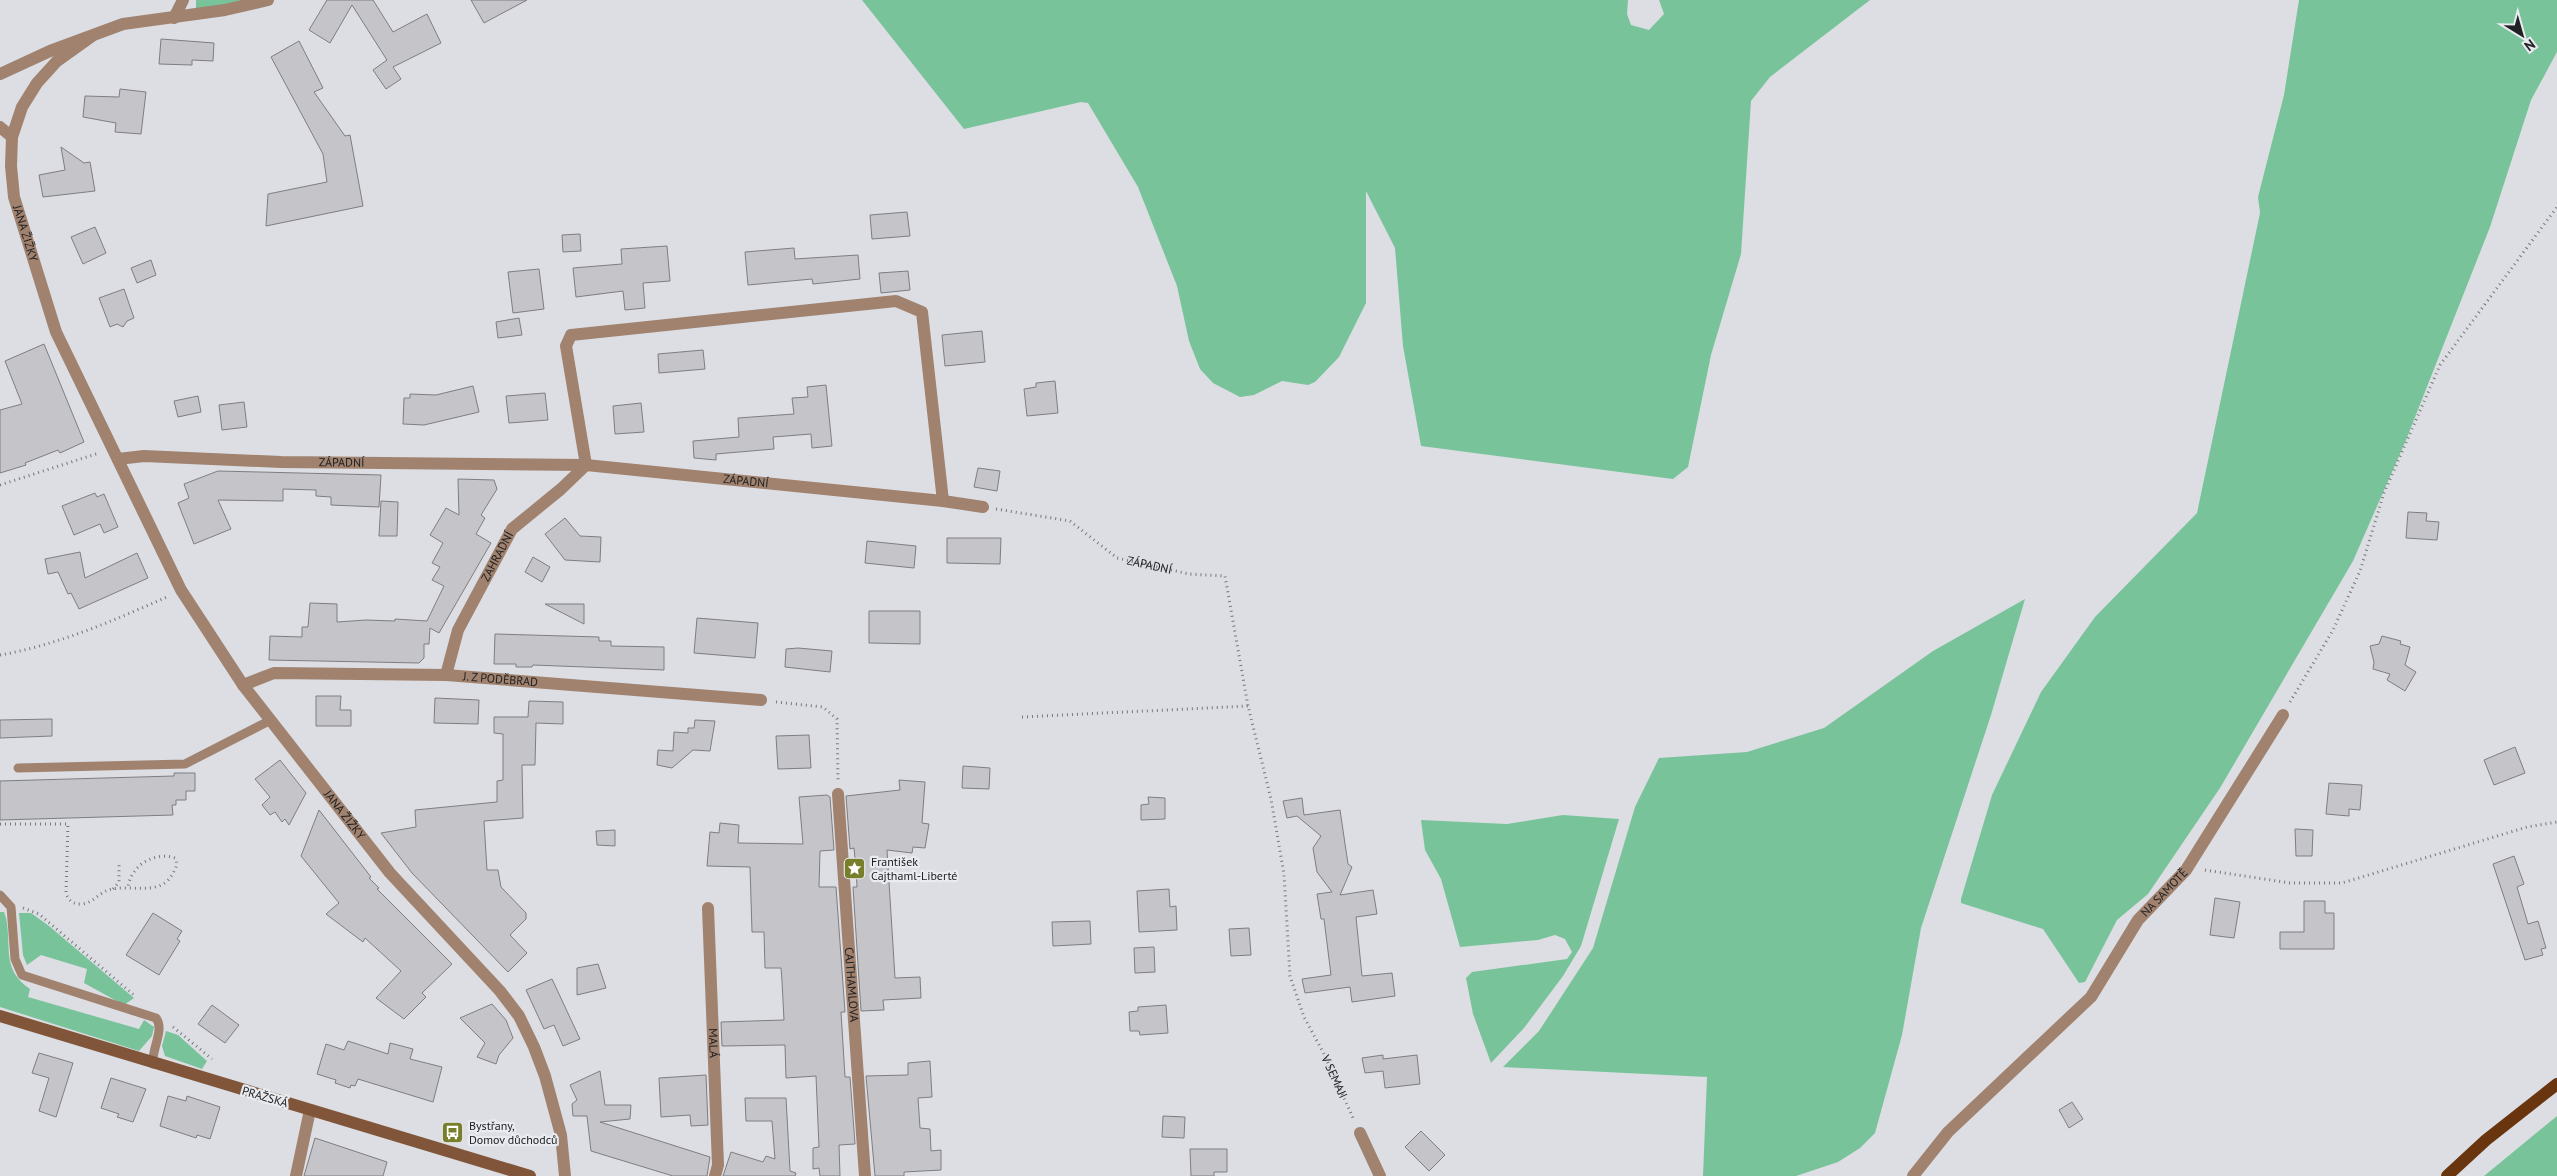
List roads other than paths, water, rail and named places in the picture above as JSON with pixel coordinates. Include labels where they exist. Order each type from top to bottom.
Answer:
[{"type":"main road","points":[[2447,1176],[2486,1140],[2557,1084]]},
{"type":"street","points":[[174,18],[183,0]]},
{"type":"street","points":[[0,74],[50,51],[123,24],[232,9],[268,0]]},
{"type":"street","name":"JANA ŽIŽKY","points":[[92,36],[57,61],[38,83],[22,107],[12,137],[11,166],[14,197],[39,283],[56,332],[181,590],[242,685],[390,873],[500,991],[519,1016],[545,1076],[561,1135],[566,1176]]},
{"type":"street","points":[[0,126],[12,137]]},
{"type":"street","points":[[586,465],[566,346],[571,335],[896,301],[922,312],[943,501]]},
{"type":"street","name":"ZÁPADNÍ","points":[[115,454],[300,462],[586,465],[943,501],[983,507]]},
{"type":"street","name":"ZAHRADNÍ","points":[[446,675],[458,630],[512,529],[561,489],[586,465]]},
{"type":"street","name":"J. Z PODĚBRAD","points":[[242,685],[274,673],[446,675],[761,700]]},
{"type":"street","name":"NA SAMOTĚ","points":[[1913,1176],[1948,1132],[2091,998],[2138,920],[2186,870],[2283,715]]},
{"type":"street","name":"CAJTHAMLOVA","points":[[838,794],[865,1176]]},
{"type":"street","name":"MALÁ","points":[[708,908],[718,1165],[715,1176]]},
{"type":"street","name":"PRAŽSKÁ","points":[[0,1016],[152,1064],[530,1176]]},
{"type":"street","points":[[296,1176],[310,1110]]},
{"type":"street","points":[[1360,1133],[1380,1176]]},
{"type":"lane","points":[[18,768],[185,764],[269,721]]},
{"type":"lane","points":[[0,895],[11,907],[14,952],[17,966],[22,975],[156,1018],[160,1026],[152,1056],[152,1064]]},
{"type":"place","name":"František Cajthaml-Liberté","points":[[855,869]]},
{"type":"place","name":"Bystřany, Domov důchodců","points":[[453,1133]]}]
